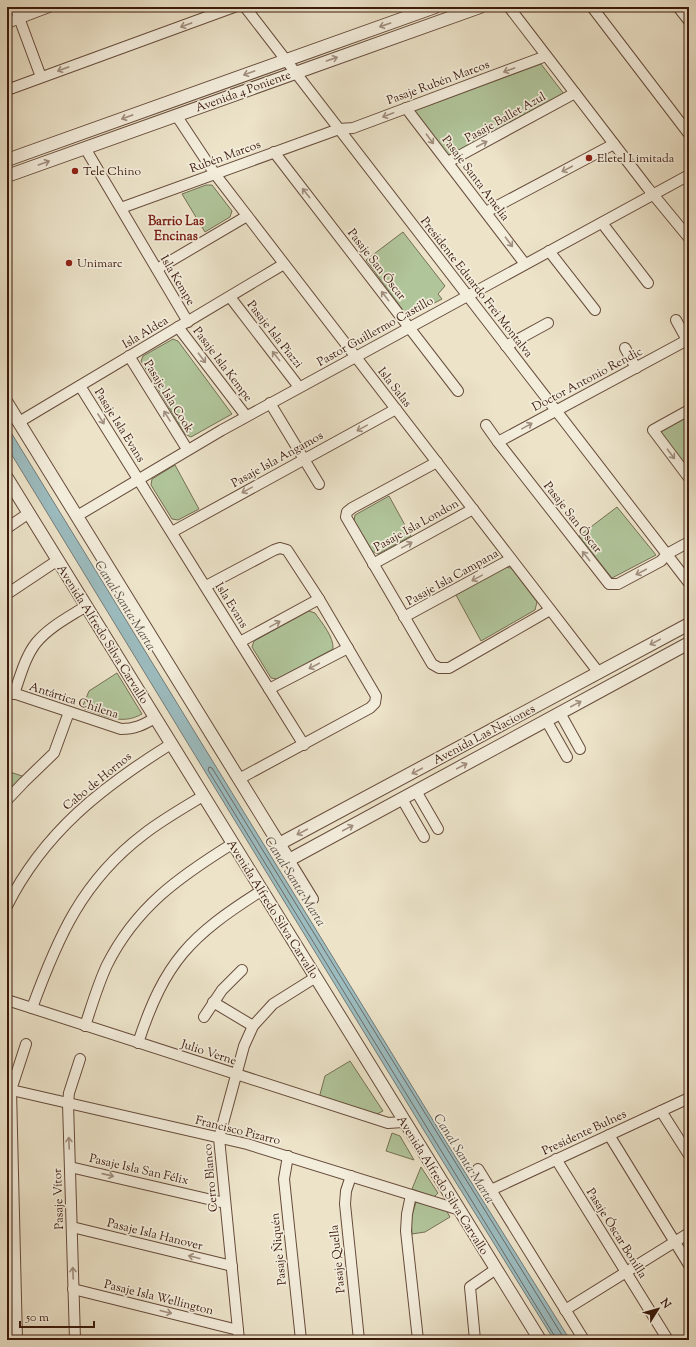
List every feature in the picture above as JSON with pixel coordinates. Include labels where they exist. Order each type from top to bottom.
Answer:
[{"type":"street","points":[[15,7],[41,77]]},
{"type":"street","points":[[7,23],[49,7]]},
{"type":"street","points":[[7,90],[234,7]]},
{"type":"street","name":"Presidente Eduardo Frei Montalva","points":[[245,7],[689,583]]},
{"type":"street","name":"Avenida 4 Poniente","points":[[7,160],[435,7]]},
{"type":"street","name":"Avenida 4 Poniente","points":[[7,176],[480,7]]},
{"type":"street","points":[[509,7],[575,94],[689,238]]},
{"type":"street","points":[[592,7],[689,134]]},
{"type":"street","points":[[678,7],[689,21]]},
{"type":"street","name":"Pasaje Rubén Marcos","points":[[339,129],[353,128],[546,56]]},
{"type":"street","name":"Pasaje Ballet Azul","points":[[448,162],[575,94]]},
{"type":"street","name":"Pasaje Santa Amelia","points":[[406,108],[525,264]]},
{"type":"street","name":"Isla Salas","points":[[176,115],[215,174],[599,673]]},
{"type":"street","name":"Rubén Marcos","points":[[121,208],[339,129]]},
{"type":"street","points":[[486,212],[614,144]]},
{"type":"street","name":"Isla Kempe","points":[[85,148],[188,322]]},
{"type":"street","name":"Pasaje San Óscar","points":[[274,152],[458,391]]},
{"type":"street","name":"Pastor Guillermo Castillo","points":[[77,516],[187,449],[246,416],[689,175]]},
{"type":"street","points":[[157,269],[247,216]]},
{"type":"street","points":[[602,223],[648,283]]},
{"type":"street","points":[[549,251],[595,310]]},
{"type":"street","name":"Isla Aldea","points":[[19,422],[284,264]]},
{"type":"street","name":"Pasaje Isla Piazzi","points":[[230,297],[300,387]]},
{"type":"street","points":[[676,320],[688,339]]},
{"type":"street","points":[[506,346],[548,323]]},
{"type":"street","name":"Pasaje Isla Kempe","points":[[178,327],[246,416]]},
{"type":"street","name":"Doctor Antonio Rendic","points":[[498,442],[545,416],[557,412],[688,339]]},
{"type":"street","points":[[625,348],[636,368]]},
{"type":"street","name":"Pasaje Isla Cook","points":[[129,356],[187,449]]},
{"type":"street","name":"Pasaje Isla Evans","points":[[80,386],[139,479]]},
{"type":"street","points":[[7,403],[313,899]]},
{"type":"street","points":[[270,403],[319,484]]},
{"type":"street","name":"Pasaje Isla Angamos","points":[[172,532],[396,409]]},
{"type":"street","points":[[689,410],[653,430],[689,478]]},
{"type":"street","name":"Pasaje San Óscar","points":[[486,425],[606,582],[612,585],[618,584],[661,561],[667,554]]},
{"type":"street","points":[[437,462],[347,512],[346,520],[432,664],[439,668],[446,669],[550,610]]},
{"type":"street","name":"Avenida Alfredo Silva Carvallo","points":[[7,478],[261,891],[316,977],[403,1122],[460,1210],[540,1340]]},
{"type":"street","name":"Isla Evans","points":[[139,479],[304,745]]},
{"type":"street","name":"Pasaje Isla London","points":[[373,564],[473,509]]},
{"type":"street","points":[[7,528],[29,513]]},
{"type":"street","points":[[667,554],[689,542]]},
{"type":"street","points":[[206,586],[274,550],[280,548],[289,552],[319,599],[376,696],[375,703],[370,708],[239,779]]},
{"type":"street","name":"Pasaje Isla Campana","points":[[404,617],[511,559]]},
{"type":"street","points":[[7,594],[58,560]]},
{"type":"street","points":[[240,642],[319,599]]},
{"type":"street","points":[[10,692],[36,643],[61,622],[86,606]]},
{"type":"street","name":"Avenida Las Naciones","points":[[279,844],[689,624]]},
{"type":"street","name":"Avenida Las Naciones","points":[[288,860],[689,643]]},
{"type":"street","points":[[269,689],[348,648]]},
{"type":"street","name":"Antártica Chilena","points":[[10,692],[121,729],[140,727],[155,718]]},
{"type":"street","points":[[7,800],[54,753],[69,712]]},
{"type":"street","points":[[560,713],[580,749]]},
{"type":"street","points":[[546,720],[567,757]]},
{"type":"street","name":"Cabo de Hornos","points":[[7,906],[31,865],[73,815],[117,778],[171,744]]},
{"type":"street","points":[[416,791],[438,829]]},
{"type":"street","points":[[32,1008],[48,964],[66,924],[99,876],[128,847],[144,834],[203,796]]},
{"type":"street","points":[[402,798],[424,837]]},
{"type":"street","points":[[85,1026],[107,966],[134,923],[167,888],[232,844]]},
{"type":"street","points":[[138,1043],[156,994],[179,957],[214,923],[261,891]]},
{"type":"street","points":[[204,1017],[213,1002],[242,970]]},
{"type":"street","name":"Cerro Blanco","points":[[238,1335],[219,1138],[244,1046],[253,1026],[273,1004],[316,977]]},
{"type":"street","name":"Julio Verne","points":[[7,1000],[388,1123],[403,1122]]},
{"type":"street","points":[[213,1002],[253,1026]]},
{"type":"street","points":[[16,1340],[9,1090],[26,1044]]},
{"type":"street","name":"Pasaje Vítor","points":[[75,1340],[68,1103],[69,1093],[80,1059]]},
{"type":"street","name":"Francisco Pizarro","points":[[9,1090],[219,1138],[288,1156],[460,1210]]},
{"type":"street","name":"Presidente Bulnes","points":[[491,1190],[689,1098]]},
{"type":"street","points":[[662,1111],[689,1155]]},
{"type":"street","points":[[609,1135],[689,1265]]},
{"type":"street","name":"Pasaje Ñiquén","points":[[288,1156],[284,1179],[301,1340]]},
{"type":"street","name":"Pasaje Óscar Bonilla","points":[[556,1160],[668,1340]]},
{"type":"street","name":"Pasaje Isla San Félix","points":[[70,1167],[225,1203]]},
{"type":"street","points":[[478,1169],[584,1340]]},
{"type":"street","name":"Pasaje Quella","points":[[351,1176],[346,1190],[345,1204],[359,1340]]},
{"type":"street","points":[[411,1194],[406,1225],[418,1340]]},
{"type":"street","name":"Pasaje Isla Hanover","points":[[72,1227],[232,1266]]},
{"type":"street","points":[[565,1310],[689,1233]]},
{"type":"street","points":[[475,1340],[470,1287],[496,1269]]},
{"type":"street","name":"Pasaje Isla Wellington","points":[[73,1289],[238,1335]]},
{"type":"green space","points":[[541,64],[564,94],[450,155],[447,155],[414,111]]},
{"type":"green space","points":[[206,185],[212,185],[232,211],[230,217],[205,232],[182,194]]},
{"type":"green space","points":[[403,232],[445,286],[438,294],[442,299],[408,317],[366,260]]},
{"type":"green space","points":[[173,339],[178,341],[232,414],[191,437],[185,434],[141,361],[143,356]]},
{"type":"green space","points":[[689,415],[689,469],[688,470],[659,431]]},
{"type":"green space","points":[[175,465],[199,509],[178,520],[172,519],[151,485],[152,479]]},
{"type":"green space","points":[[389,496],[411,536],[378,554],[372,551],[354,521],[355,515]]},
{"type":"green space","points":[[617,507],[656,555],[612,578],[579,536]]},
{"type":"green space","points":[[504,567],[511,568],[537,602],[535,610],[481,641],[456,595]]},
{"type":"green space","points":[[309,611],[315,613],[327,630],[332,640],[333,649],[277,679],[271,678],[252,647],[254,641]]},
{"type":"green space","points":[[117,673],[142,714],[127,719],[120,719],[105,716],[82,708],[89,691]]},
{"type":"green space","points":[[7,771],[22,776],[7,794]]},
{"type":"green space","points":[[350,1061],[383,1111],[377,1114],[319,1098],[325,1076]]},
{"type":"green space","points":[[392,1133],[400,1136],[414,1160],[386,1151]]},
{"type":"green space","points":[[421,1167],[438,1193],[434,1197],[412,1189]]},
{"type":"green space","points":[[416,1202],[446,1210],[450,1217],[425,1232],[412,1234],[411,1219]]},
{"type":"water","points":[[7,426],[453,1153],[570,1340],[554,1340],[442,1160],[7,447]]},
{"type":"place","name":"Eletel Limitada","points":[[589,158]]},
{"type":"place","name":"Tele Chino","points":[[75,171]]},
{"type":"place","name":"Unimarc","points":[[69,263]]},
{"type":"district","name":"Barrio Las Encinas","points":[[176,228]]},
{"type":"water label","name":"Canal Santa Marta","points":[[126,605]]},
{"type":"water label","name":"Canal Santa Marta","points":[[296,881]]},
{"type":"water label","name":"Canal Santa Marta","points":[[465,1158]]}]
